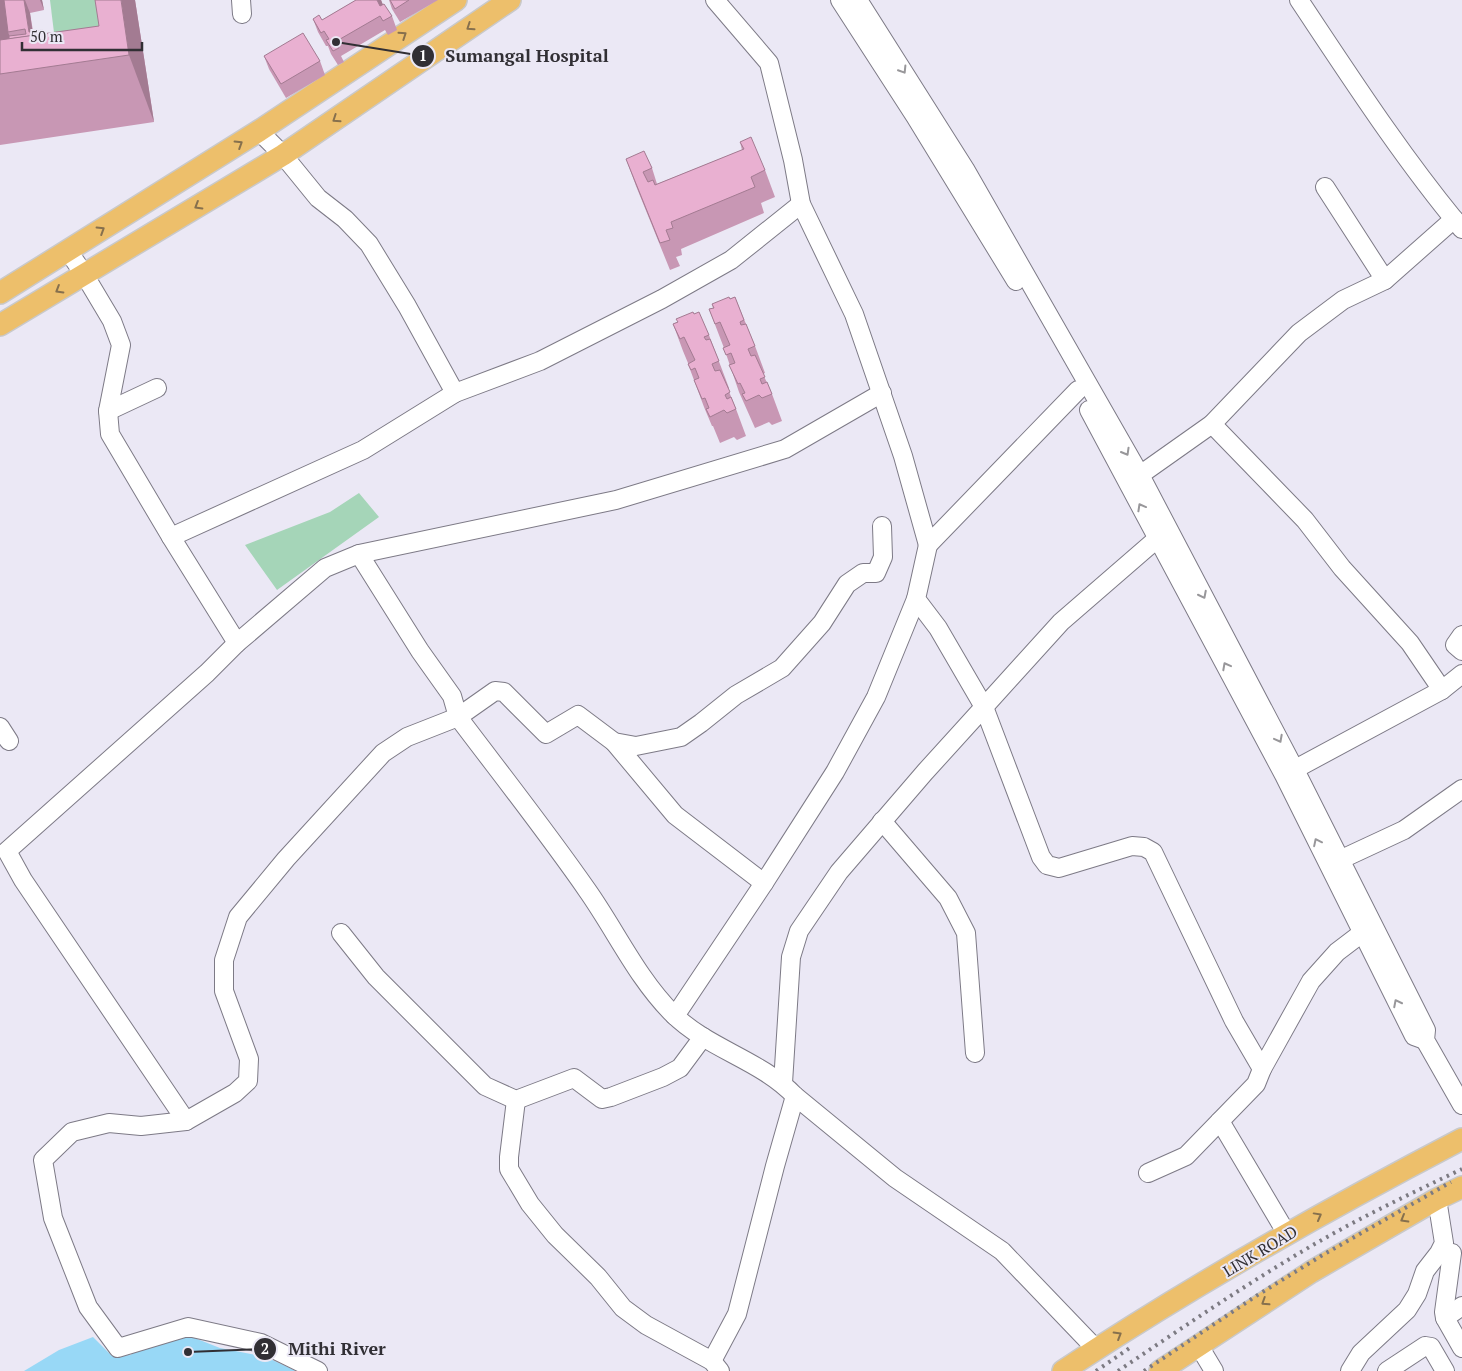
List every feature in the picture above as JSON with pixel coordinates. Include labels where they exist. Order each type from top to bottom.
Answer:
[{"type":"main road","points":[[0,293],[259,131],[456,0]]},
{"type":"main road","points":[[0,324],[283,155],[499,3]]},
{"type":"main road","name":"LINK ROAD","points":[[1063,1371],[1096,1349],[1287,1234],[1462,1139]]},
{"type":"main road","points":[[1160,1371],[1312,1272],[1462,1187]]},
{"type":"street","points":[[675,1016],[835,772],[872,705],[916,599],[928,545],[903,456],[854,314],[801,204],[793,160],[769,64],[715,0]]},
{"type":"street","points":[[840,0],[856,7],[958,173],[1055,337],[1134,479],[1290,772],[1369,931],[1414,1036],[1425,1040],[1462,1105]]},
{"type":"street","points":[[1134,479],[1212,424],[1299,333],[1342,300],[1385,280],[1458,224],[1434,196],[1299,0]]},
{"type":"street","points":[[259,131],[283,155],[318,198],[345,219],[369,244],[407,306],[455,393]]},
{"type":"street","points":[[1325,187],[1385,280]]},
{"type":"street","points":[[171,538],[363,450],[455,393],[540,361],[662,299],[731,260],[801,204]]},
{"type":"street","points":[[68,251],[112,321],[121,345],[109,417],[110,434],[171,538],[237,643]]},
{"type":"street","points":[[1055,337],[1078,390],[1102,423]]},
{"type":"street","points":[[928,545],[1078,390]]},
{"type":"street","points":[[109,417],[156,393]]},
{"type":"street","points":[[186,1121],[23,880],[4,846],[207,673],[237,643],[325,568],[359,554],[616,500],[776,452],[785,449],[882,393]]},
{"type":"street","points":[[1212,424],[1305,520],[1342,568],[1410,644],[1442,690]]},
{"type":"street","points":[[614,742],[636,746],[681,737],[702,723],[736,695],[782,668],[822,623],[847,584],[863,573],[876,573],[884,557],[882,526]]},
{"type":"street","points":[[782,1083],[791,957],[799,931],[839,872],[882,821],[1061,622],[1163,533]]},
{"type":"street","points":[[359,554],[420,651],[452,696],[458,716],[588,890],[653,992],[675,1016],[704,1037],[782,1083],[795,1096],[895,1178],[1002,1251],[1096,1349]]},
{"type":"street","points":[[916,599],[938,628],[984,707],[1041,857],[1047,865],[1059,868],[1132,846],[1144,847],[1153,852],[1234,1021],[1262,1070]]},
{"type":"street","points":[[1462,635],[1455,645],[1462,651]]},
{"type":"street","points":[[1290,772],[1442,690],[1462,674]]},
{"type":"street","points":[[318,1371],[261,1343],[188,1327],[118,1348],[88,1307],[53,1218],[43,1160],[72,1132],[109,1123],[141,1126],[186,1121],[236,1093],[248,1081],[249,1059],[224,992],[224,960],[238,916],[286,859],[383,753],[407,737],[458,716],[495,691],[504,692],[546,734],[578,714],[614,742],[675,815],[764,883]]},
{"type":"street","points":[[1334,863],[1404,830],[1462,788]]},
{"type":"street","points":[[882,821],[948,898],[966,932],[975,1052]]},
{"type":"street","points":[[1148,1173],[1186,1156],[1256,1084],[1311,981],[1337,952],[1369,931]]},
{"type":"street","points":[[341,933],[376,977],[485,1086],[516,1100],[574,1078],[602,1099],[611,1097],[663,1078],[680,1068],[704,1037]]},
{"type":"street","points":[[516,1100],[509,1168],[530,1204],[555,1235],[598,1277],[623,1308],[646,1325],[716,1366],[737,1314],[795,1096]]},
{"type":"street","points":[[1220,1121],[1287,1234]]},
{"type":"street","points":[[1437,1200],[1453,1253],[1444,1312],[1445,1318],[1462,1348]]},
{"type":"street","points":[[1350,1371],[1361,1353],[1406,1310],[1417,1294],[1425,1271],[1439,1253],[1453,1253]]},
{"type":"street","points":[[1445,1318],[1462,1306]]},
{"type":"street","points":[[1199,1346],[1214,1371]]},
{"type":"street","points":[[1387,1371],[1425,1346],[1431,1347],[1445,1371]]},
{"type":"green space","points":[[50,0],[100,0],[111,85],[61,90]]},
{"type":"green space","points":[[359,493],[379,517],[277,590],[245,545],[330,512]]},
{"type":"water","points":[[182,1333],[220,1348],[266,1357],[296,1371],[24,1371],[59,1350],[93,1337],[112,1356],[131,1355],[137,1340]]},
{"type":"building","points":[[4,0],[24,0],[29,32],[43,30],[44,34],[9,39],[9,36],[26,34],[25,29],[8,32]]},
{"type":"building","points":[[95,0],[121,0],[129,55],[0,74],[0,40],[99,26]]},
{"type":"building","points":[[356,0],[377,0],[380,6],[384,4],[392,16],[383,21],[380,16],[335,42],[339,48],[333,51],[326,40],[329,39],[324,31],[321,33],[313,19],[319,15],[322,20]]},
{"type":"building","points":[[390,0],[409,0],[395,9]]},
{"type":"building","points":[[303,33],[320,61],[281,84],[264,56]]},
{"type":"building","points":[[751,137],[765,170],[751,177],[755,187],[671,222],[673,228],[666,230],[670,240],[660,243],[626,159],[644,151],[652,168],[643,172],[648,182],[653,180],[655,185],[744,149],[740,142]]},
{"type":"building","points":[[729,297],[730,299],[735,297],[744,320],[740,322],[741,325],[746,324],[755,346],[748,349],[751,356],[755,355],[765,377],[760,379],[762,384],[767,382],[772,394],[762,398],[759,395],[746,401],[742,394],[745,393],[740,383],[738,384],[729,365],[735,363],[731,353],[726,355],[723,348],[730,345],[720,322],[715,324],[709,309],[714,308],[712,304]]},
{"type":"building","points":[[693,312],[694,314],[699,312],[709,335],[704,337],[706,340],[710,339],[719,361],[712,364],[715,371],[720,370],[730,392],[725,395],[727,399],[731,397],[736,409],[727,413],[724,410],[710,417],[706,409],[709,408],[705,398],[702,399],[694,380],[699,378],[695,368],[691,370],[688,364],[695,360],[684,337],[680,339],[673,324],[678,322],[676,319]]},
{"type":"railway","points":[[1118,1371],[1239,1291],[1313,1245],[1368,1215],[1462,1169]]},
{"type":"railway","points":[[1144,1371],[1256,1296],[1321,1256],[1451,1182]]},
{"type":"railway","points":[[1096,1371],[1131,1347]]},
{"type":"place","name":"Sumangal Hospital","points":[[336,42]]},
{"type":"place","name":"Mithi River","points":[[188,1352]]}]
